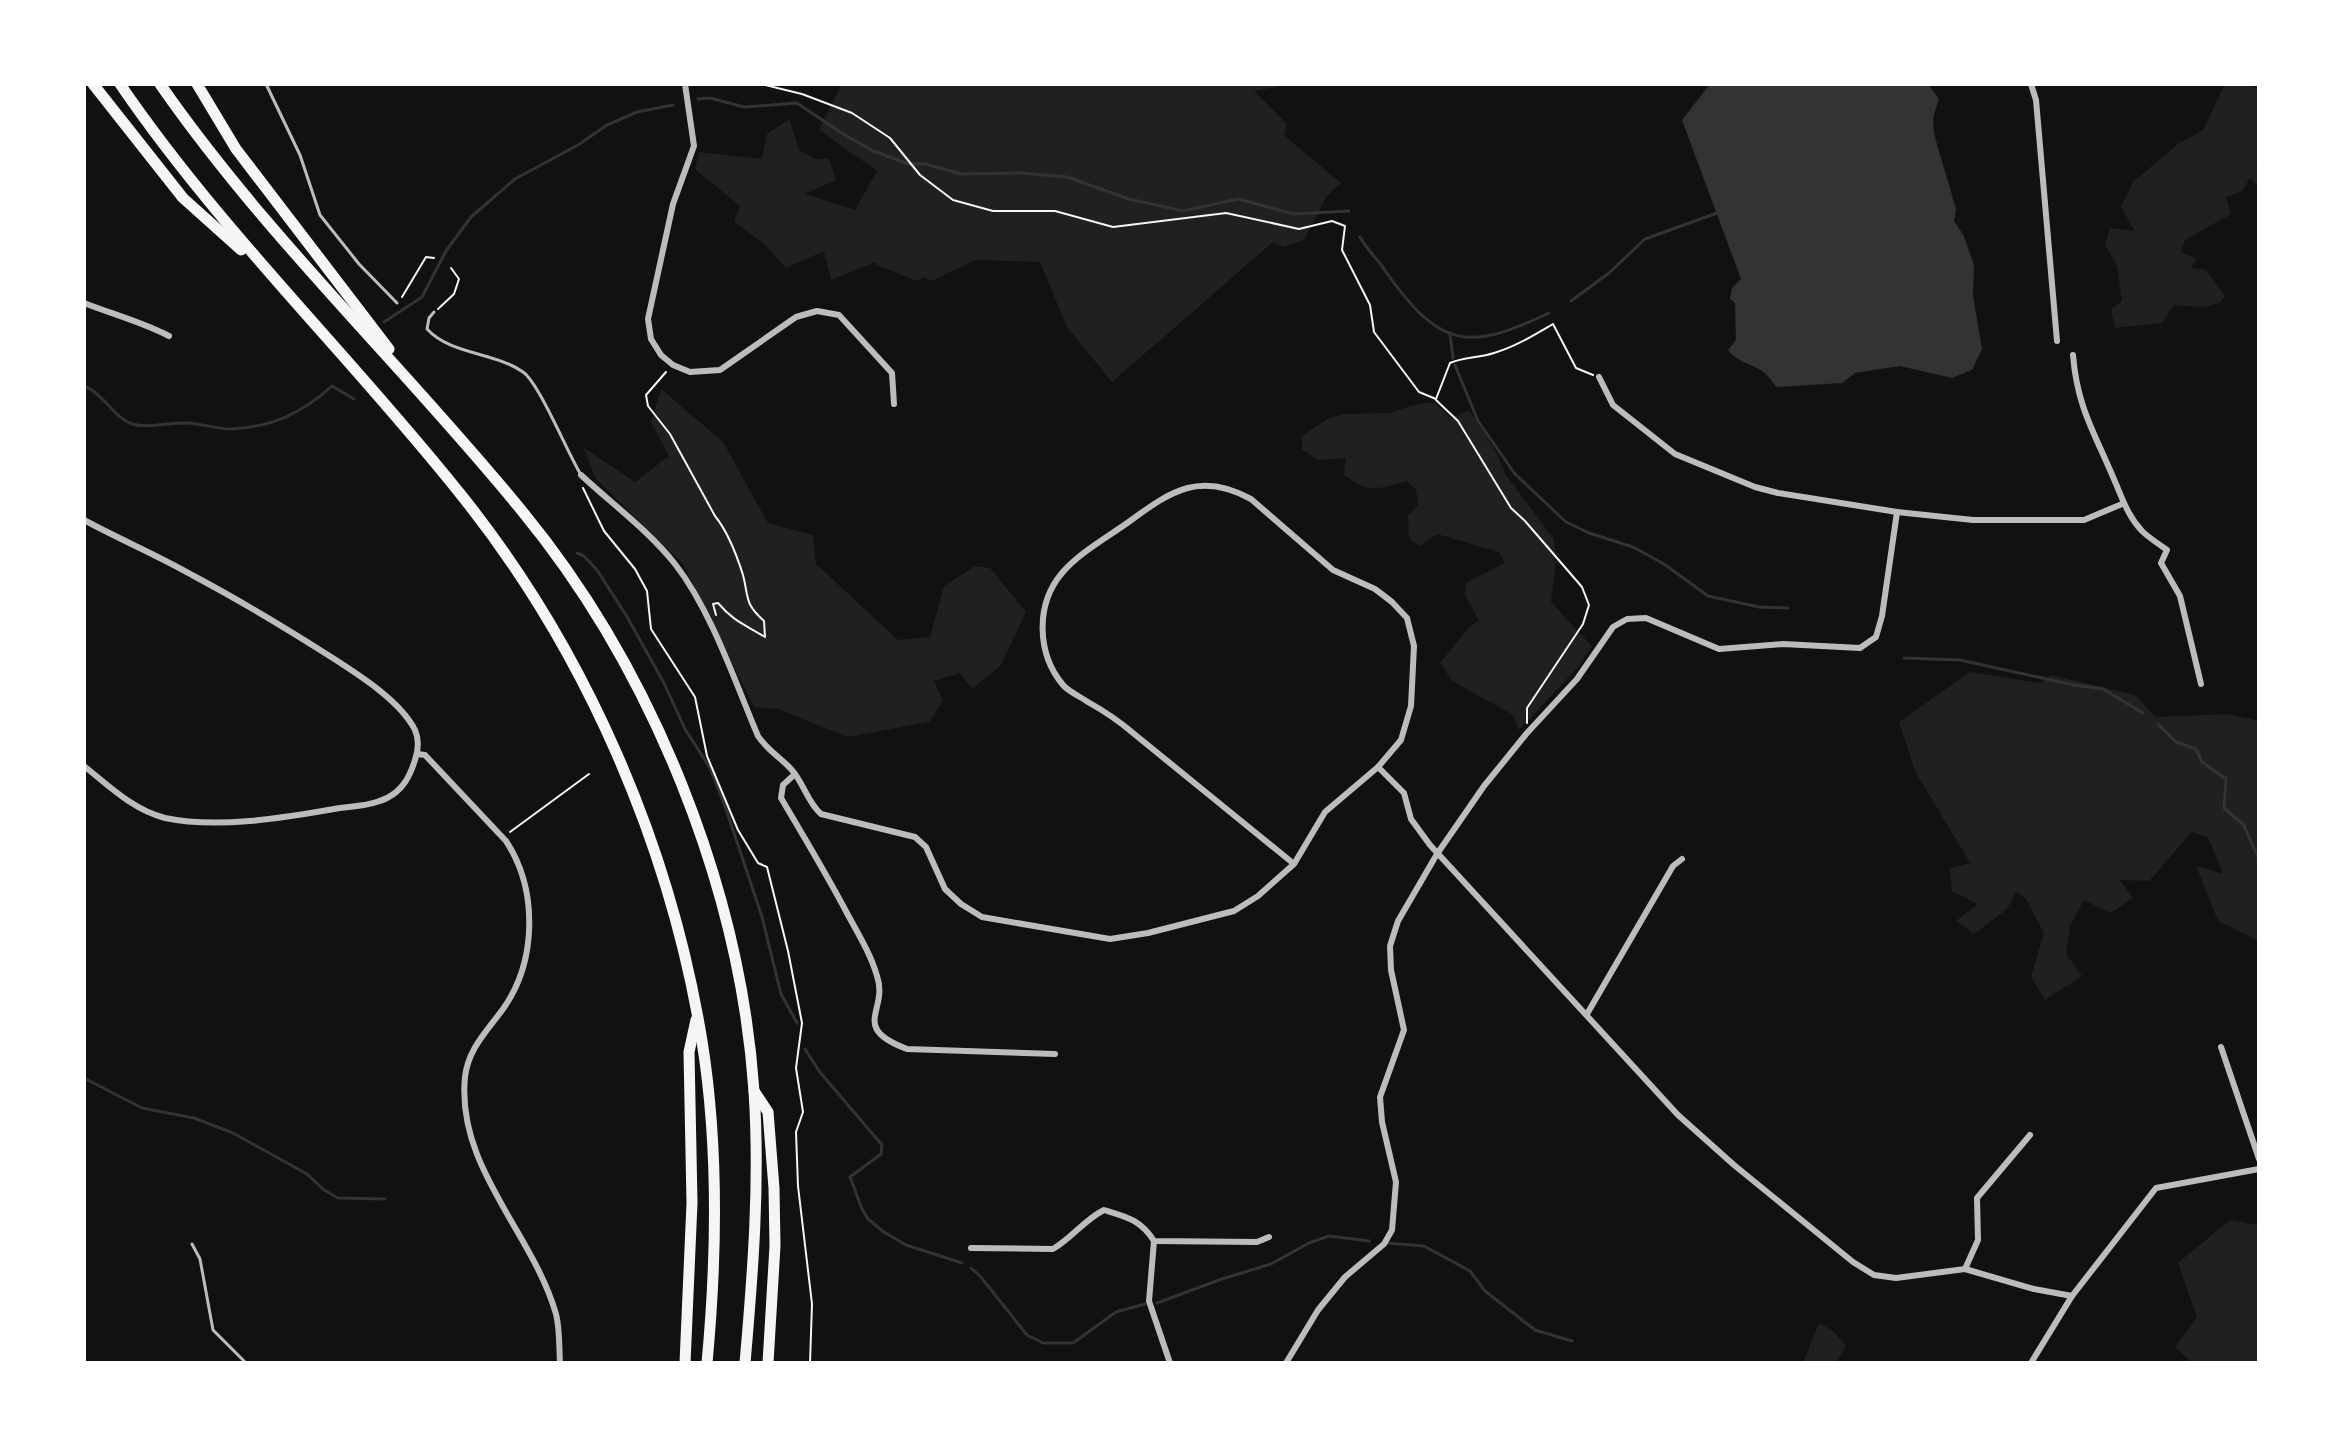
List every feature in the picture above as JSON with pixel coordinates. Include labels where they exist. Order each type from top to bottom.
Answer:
[{"type":"highway","points":[[93,84],[183,198],[270,275]]},
{"type":"highway","points":[[120,84],[191,181],[465,499],[565,649],[605,729],[640,811],[673,914],[697,1015],[708,1100],[715,1219],[707,1363]]},
{"type":"highway","points":[[160,84],[241,193],[487,468],[566,567],[598,616],[656,726],[681,781],[719,895],[743,1001],[754,1090],[757,1209],[745,1363]]},
{"type":"highway","points":[[197,84],[236,149],[342,290],[375,328],[412,382]]},
{"type":"highway","points":[[685,1363],[692,1203],[689,1052],[697,1015]]},
{"type":"highway","points":[[754,1090],[768,1112],[774,1188],[775,1246],[768,1363]]},
{"type":"street","points":[[685,84],[694,146],[673,204],[648,319],[651,339],[661,355],[673,365],[690,372],[720,370],[796,317],[817,311],[839,315],[892,373],[894,404]]},
{"type":"street","points":[[2031,84],[2036,100],[2057,341]]},
{"type":"street","points":[[84,303],[146,324],[169,336]]},
{"type":"street","points":[[2073,355],[2075,385],[2122,504],[2143,531],[2167,550],[2161,563],[2180,596],[2201,684]]},
{"type":"street","points":[[1599,377],[1613,405],[1675,454],[1755,487],[1897,512],[1973,520],[2084,520],[2122,504]]},
{"type":"street","points":[[581,475],[646,533],[676,565],[705,617],[758,736],[766,748],[795,774],[813,807],[821,814],[915,837],[926,847],[945,889],[982,917],[1110,939],[1148,933],[1234,911],[1258,896],[1294,864],[1325,812],[1378,767],[1401,740],[1408,723],[1414,683],[1414,646],[1407,618],[1375,589],[1333,570],[1251,499],[1235,490],[1204,484],[1180,489],[1142,512],[1071,564],[1060,575],[1046,605],[1042,636],[1045,650],[1064,686],[1118,720],[1294,864]]},
{"type":"street","points":[[1286,1363],[1328,1298],[1345,1277],[1384,1244],[1392,1230],[1396,1182],[1382,1122],[1380,1097],[1404,1030],[1391,970],[1390,946],[1398,921],[1437,854],[1484,786],[1577,679],[1613,627],[1627,619],[1646,618],[1719,649],[1783,644],[1860,648],[1876,637],[1882,616],[1897,512]]},
{"type":"street","points":[[84,520],[190,573],[345,666],[378,690],[406,717],[416,733],[417,754],[400,790],[371,804],[280,819],[203,822],[146,812],[84,766]]},
{"type":"street","points":[[417,754],[425,755],[503,838],[515,856],[529,907],[526,959],[510,999],[477,1042],[467,1064],[467,1119],[474,1149],[552,1303],[559,1332],[560,1363]]},
{"type":"street","points":[[1378,767],[1404,793],[1411,819],[1437,854],[1587,1014],[1624,1059],[1678,1115],[1734,1165],[1853,1262],[1874,1275],[1896,1278],[1965,1269],[2034,1289],[2072,1296]]},
{"type":"street","points":[[795,774],[783,785],[781,798],[871,959],[880,989],[873,1016],[881,1035],[907,1049],[1055,1054]]},
{"type":"street","points":[[1587,1014],[1673,866],[1682,859]]},
{"type":"street","points":[[2221,1047],[2259,1159]]},
{"type":"street","points":[[1965,1269],[1978,1240],[1977,1198],[2030,1135]]},
{"type":"street","points":[[2031,1363],[2072,1296],[2156,1188],[2259,1169]]},
{"type":"street","points":[[971,1248],[1053,1249],[1104,1210],[1139,1222],[1154,1241],[1149,1301],[1170,1363]]},
{"type":"street","points":[[1154,1241],[1257,1242],[1269,1237]]},
{"type":"lane","points":[[266,84],[300,155],[320,215],[359,264],[397,303]]},
{"type":"lane","points":[[434,312],[427,329],[440,340],[526,373],[581,475]]},
{"type":"lane","points":[[192,1244],[200,1259],[213,1330],[246,1363]]},
{"type":"path","points":[[761,84],[802,94],[852,113],[890,138],[920,175],[953,200],[993,211],[1055,211],[1113,227],[1226,213],[1299,229],[1332,221],[1345,226],[1342,250],[1370,305],[1374,332],[1419,392],[1436,399],[1458,421],[1511,508],[1567,568],[1582,587],[1589,605],[1583,624],[1527,708],[1527,733]]},
{"type":"path","points":[[397,303],[426,257],[434,258]]},
{"type":"path","points":[[434,312],[458,286],[459,279],[451,268]]},
{"type":"path","points":[[1436,399],[1450,363],[1510,347],[1553,324],[1576,368],[1599,377]]},
{"type":"path","points":[[673,365],[646,395],[648,406],[670,434],[724,527],[743,575],[751,610],[764,621],[765,637],[742,626],[718,603],[713,604],[716,614]]},
{"type":"path","points":[[581,475],[583,492],[604,531],[635,569],[647,591],[651,629],[695,697],[707,756],[738,830],[758,863],[767,867],[801,1007],[796,1068],[803,1112],[796,1132],[798,1186],[812,1304],[810,1363]]},
{"type":"path","points":[[503,838],[589,774]]},
{"type":"shaded area","points":[[842,84],[1293,84],[1254,91],[1287,124],[1284,135],[1341,183],[1326,197],[1304,240],[1283,247],[1273,242],[1112,382],[1067,327],[1040,262],[976,260],[931,281],[923,277],[917,281],[876,262],[831,280],[824,251],[786,268],[763,243],[734,222],[740,206],[695,169],[699,152],[762,159],[767,134],[789,119],[799,150],[815,159],[829,159],[836,180],[805,194],[855,210],[877,171],[819,130]]},
{"type":"shaded area","points":[[1710,84],[1928,84],[1939,99],[1933,118],[1934,134],[1956,209],[1954,221],[1964,236],[1974,265],[1973,296],[1982,349],[1972,370],[1952,378],[1900,366],[1855,373],[1842,383],[1776,387],[1765,373],[1728,350],[1736,340],[1735,303],[1730,299],[1732,288],[1741,279],[1682,120]]},
{"type":"shaded area","points":[[2225,84],[2245,84],[2254,88],[2259,84],[2259,160],[2254,169],[2259,163],[2259,187],[2250,178],[2242,191],[2226,197],[2231,214],[2185,240],[2181,252],[2197,259],[2191,268],[2206,270],[2225,296],[2220,303],[2203,307],[2174,305],[2162,323],[2115,328],[2111,309],[2122,301],[2117,266],[2105,244],[2110,228],[2135,231],[2121,207],[2133,182],[2178,144],[2203,130]]},
{"type":"shaded area","points":[[661,389],[723,442],[768,523],[813,535],[816,564],[898,640],[930,637],[944,586],[975,566],[990,568],[1026,612],[1001,665],[972,689],[960,673],[934,681],[943,701],[929,722],[847,737],[778,709],[754,707],[683,564],[596,479],[583,447],[635,482],[669,456],[651,422]]},
{"type":"shaded area","points":[[1434,402],[1451,418],[1469,410],[1496,452],[1506,475],[1554,539],[1556,563],[1551,602],[1592,646],[1579,666],[1519,730],[1512,714],[1452,681],[1440,663],[1470,626],[1479,621],[1465,595],[1466,583],[1505,563],[1499,552],[1437,534],[1419,546],[1409,539],[1408,515],[1419,505],[1416,490],[1407,481],[1381,488],[1361,485],[1344,475],[1346,458],[1318,460],[1302,449],[1302,436],[1329,418],[1344,414],[1391,413]]},
{"type":"shaded area","points":[[1970,672],[2041,683],[2051,675],[2135,695],[2156,717],[2227,714],[2259,721],[2259,941],[2218,921],[2196,866],[2223,874],[2208,837],[2192,832],[2149,881],[2120,880],[2133,898],[2111,913],[2084,900],[2070,926],[2066,954],[2082,976],[2045,1000],[2031,977],[2044,933],[2026,899],[2016,892],[2007,909],[1974,934],[1956,921],[1978,904],[1952,891],[1950,868],[1970,863],[1915,771],[1899,722]]},
{"type":"shaded area","points":[[2230,1220],[2257,1225],[2259,1363],[2192,1363],[2175,1347],[2197,1317],[2178,1263]]},
{"type":"shaded area","points":[[1819,1323],[1834,1332],[1846,1346],[1836,1363],[1803,1363]]},
{"type":"waterway","points":[[698,99],[710,98],[744,107],[797,103],[873,151],[909,164],[925,164],[962,174],[1022,173],[1067,177],[1129,199],[1183,211],[1238,199],[1294,214],[1349,211]]},
{"type":"waterway","points":[[384,322],[422,297],[446,251],[471,217],[515,179],[578,145],[607,125],[637,112],[673,105]]},
{"type":"waterway","points":[[1571,301],[1609,273],[1645,239],[1717,213]]},
{"type":"waterway","points":[[1360,237],[1423,316],[1440,329],[1457,336],[1497,334],[1549,313]]},
{"type":"waterway","points":[[1450,334],[1453,358]]},
{"type":"waterway","points":[[1455,365],[1478,421],[1515,474],[1566,522],[1633,547],[1664,564],[1708,596],[1759,607],[1788,608]]},
{"type":"waterway","points":[[84,386],[126,421],[145,426],[188,423],[246,428],[286,417],[332,386],[354,399]]},
{"type":"waterway","points":[[577,553],[597,570],[626,615],[664,683],[685,729],[710,768],[762,917],[781,994],[797,1023]]},
{"type":"waterway","points":[[1904,658],[1960,660],[2103,689],[2143,713]]},
{"type":"waterway","points":[[2158,724],[2176,742],[2196,749],[2202,762],[2226,779],[2224,808],[2245,826]]},
{"type":"waterway","points":[[2244,826],[2259,859]]},
{"type":"waterway","points":[[805,1049],[819,1071],[882,1145],[881,1154],[850,1177],[868,1219],[906,1245],[962,1263]]},
{"type":"waterway","points":[[84,1078],[142,1108],[194,1118],[233,1133],[307,1174],[338,1198],[385,1199]]},
{"type":"waterway","points":[[1157,1303],[1271,1264],[1329,1236],[1369,1241]]},
{"type":"waterway","points":[[1386,1243],[1424,1246],[1470,1271],[1485,1291],[1535,1330],[1572,1341]]},
{"type":"waterway","points":[[971,1268],[1027,1335],[1043,1343],[1073,1343],[1116,1312],[1145,1304]]}]
